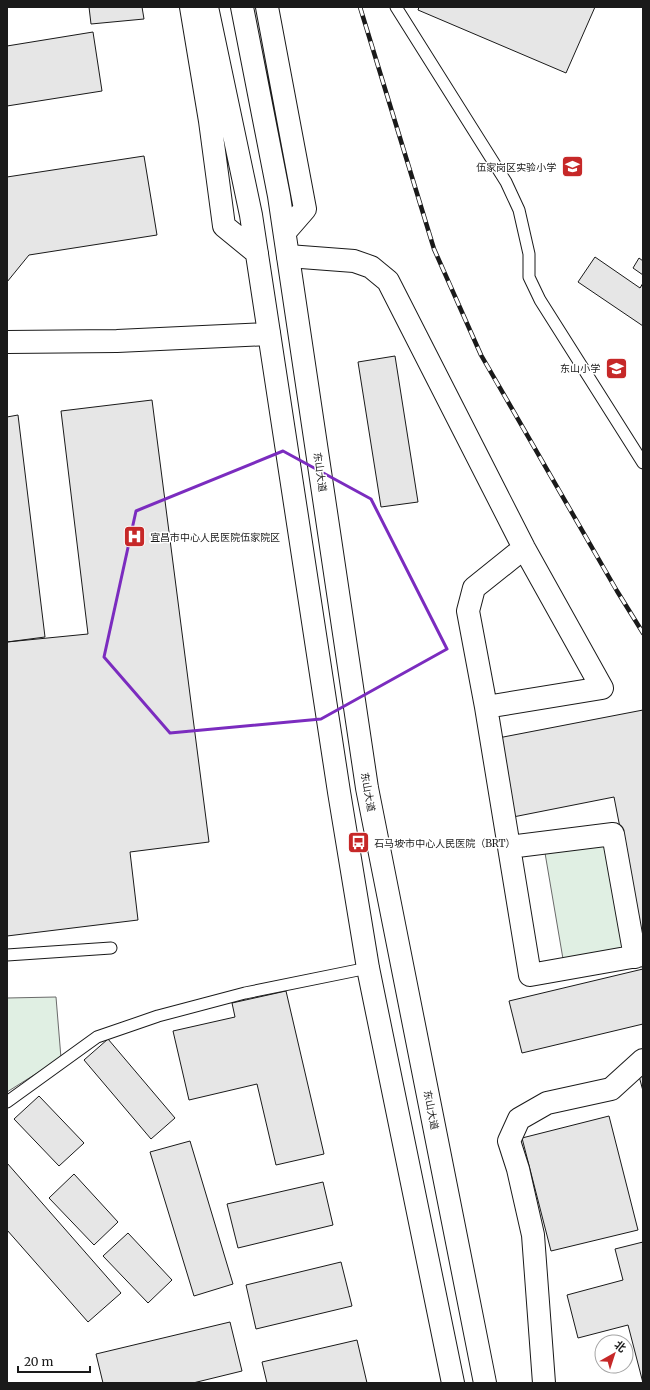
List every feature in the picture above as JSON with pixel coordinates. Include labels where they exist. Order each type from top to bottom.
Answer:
[{"type":"main road","points":[[191,7],[224,226],[257,253]]},
{"type":"main road","points":[[207,7],[251,215],[339,792],[368,968],[453,1383]]},
{"type":"main road","name":"东山大道","points":[[242,7],[285,232],[367,788],[485,1383]]},
{"type":"main road","points":[[267,7],[305,209],[285,232]]},
{"type":"main road","points":[[288,256],[354,261],[371,267],[388,281],[524,548],[602,688],[486,707]]},
{"type":"main road","points":[[7,342],[117,341],[269,334]]},
{"type":"main road","points":[[7,357],[117,341]]},
{"type":"main road","points":[[509,847],[613,834],[639,956],[530,975],[486,707],[468,611],[474,588],[524,548]]},
{"type":"main road","points":[[544,1383],[533,1234],[518,1169],[509,1141],[519,1119],[547,1103],[611,1089],[643,1060]]},
{"type":"lane","points":[[396,7],[506,182],[519,210],[529,254],[529,277],[540,300],[643,463]]},
{"type":"lane","points":[[7,955],[111,948]]},
{"type":"lane","points":[[7,1102],[97,1037],[158,1016],[245,993],[368,968]]},
{"type":"highlighted area","points":[[283,451],[371,499],[447,649],[321,719],[170,733],[104,657],[136,511]]},
{"type":"green space","points":[[609,842],[628,949],[563,959],[545,853]]},
{"type":"green space","points":[[56,997],[61,1058],[7,1092],[7,998]]},
{"type":"building","points":[[89,7],[142,7],[144,19],[91,24]]},
{"type":"building","points":[[419,7],[595,7],[566,73],[418,10]]},
{"type":"building","points":[[93,32],[102,91],[7,106],[7,46]]},
{"type":"building","points":[[144,156],[157,235],[29,255],[7,282],[7,177]]},
{"type":"building","points":[[595,257],[640,288],[643,283],[643,326],[578,282]]},
{"type":"building","points":[[639,258],[643,261],[643,275],[633,268]]},
{"type":"building","points":[[395,356],[418,502],[381,507],[358,362]]},
{"type":"building","points":[[152,400],[209,842],[130,852],[138,920],[7,936],[7,642],[88,634],[61,411]]},
{"type":"building","points":[[18,415],[45,637],[7,642],[7,417]]},
{"type":"building","points":[[643,710],[642,941],[614,797],[508,818],[493,739]]},
{"type":"building","points":[[643,969],[643,1024],[522,1053],[509,1001]]},
{"type":"building","points":[[286,991],[324,1154],[276,1165],[257,1084],[189,1100],[173,1031],[235,1017],[232,1003]]},
{"type":"building","points":[[108,1039],[175,1118],[151,1139],[84,1060]]},
{"type":"building","points":[[643,1075],[643,1091],[639,1076]]},
{"type":"building","points":[[39,1096],[84,1143],[59,1166],[14,1119]]},
{"type":"building","points":[[609,1116],[638,1230],[551,1251],[522,1138]]},
{"type":"building","points":[[190,1141],[233,1284],[194,1296],[150,1152]]},
{"type":"building","points":[[7,1163],[121,1293],[88,1322],[7,1230]]},
{"type":"building","points":[[74,1174],[118,1222],[94,1245],[49,1198]]},
{"type":"building","points":[[323,1182],[333,1225],[238,1248],[227,1204]]},
{"type":"building","points":[[128,1233],[172,1280],[148,1303],[103,1256]]},
{"type":"building","points":[[643,1242],[643,1383],[634,1348],[634,1334],[630,1334],[628,1325],[578,1338],[567,1295],[623,1280],[615,1249]]},
{"type":"building","points":[[341,1262],[352,1306],[256,1329],[246,1285]]},
{"type":"building","points":[[230,1322],[242,1371],[193,1383],[103,1383],[96,1354]]},
{"type":"building","points":[[357,1340],[367,1383],[267,1383],[262,1362]]},
{"type":"railway","points":[[360,7],[434,249],[481,355],[617,591],[643,633]]},
{"type":"place","name":"伍家岗区实验小学","points":[[572,167]]},
{"type":"place","name":"东山小学","points":[[616,368]]},
{"type":"place","name":"宜昌市中心人民医院伍家院区","points":[[134,537]]},
{"type":"place","name":"石马坡·市中心人民医院（BRT）","points":[[358,843]]}]
